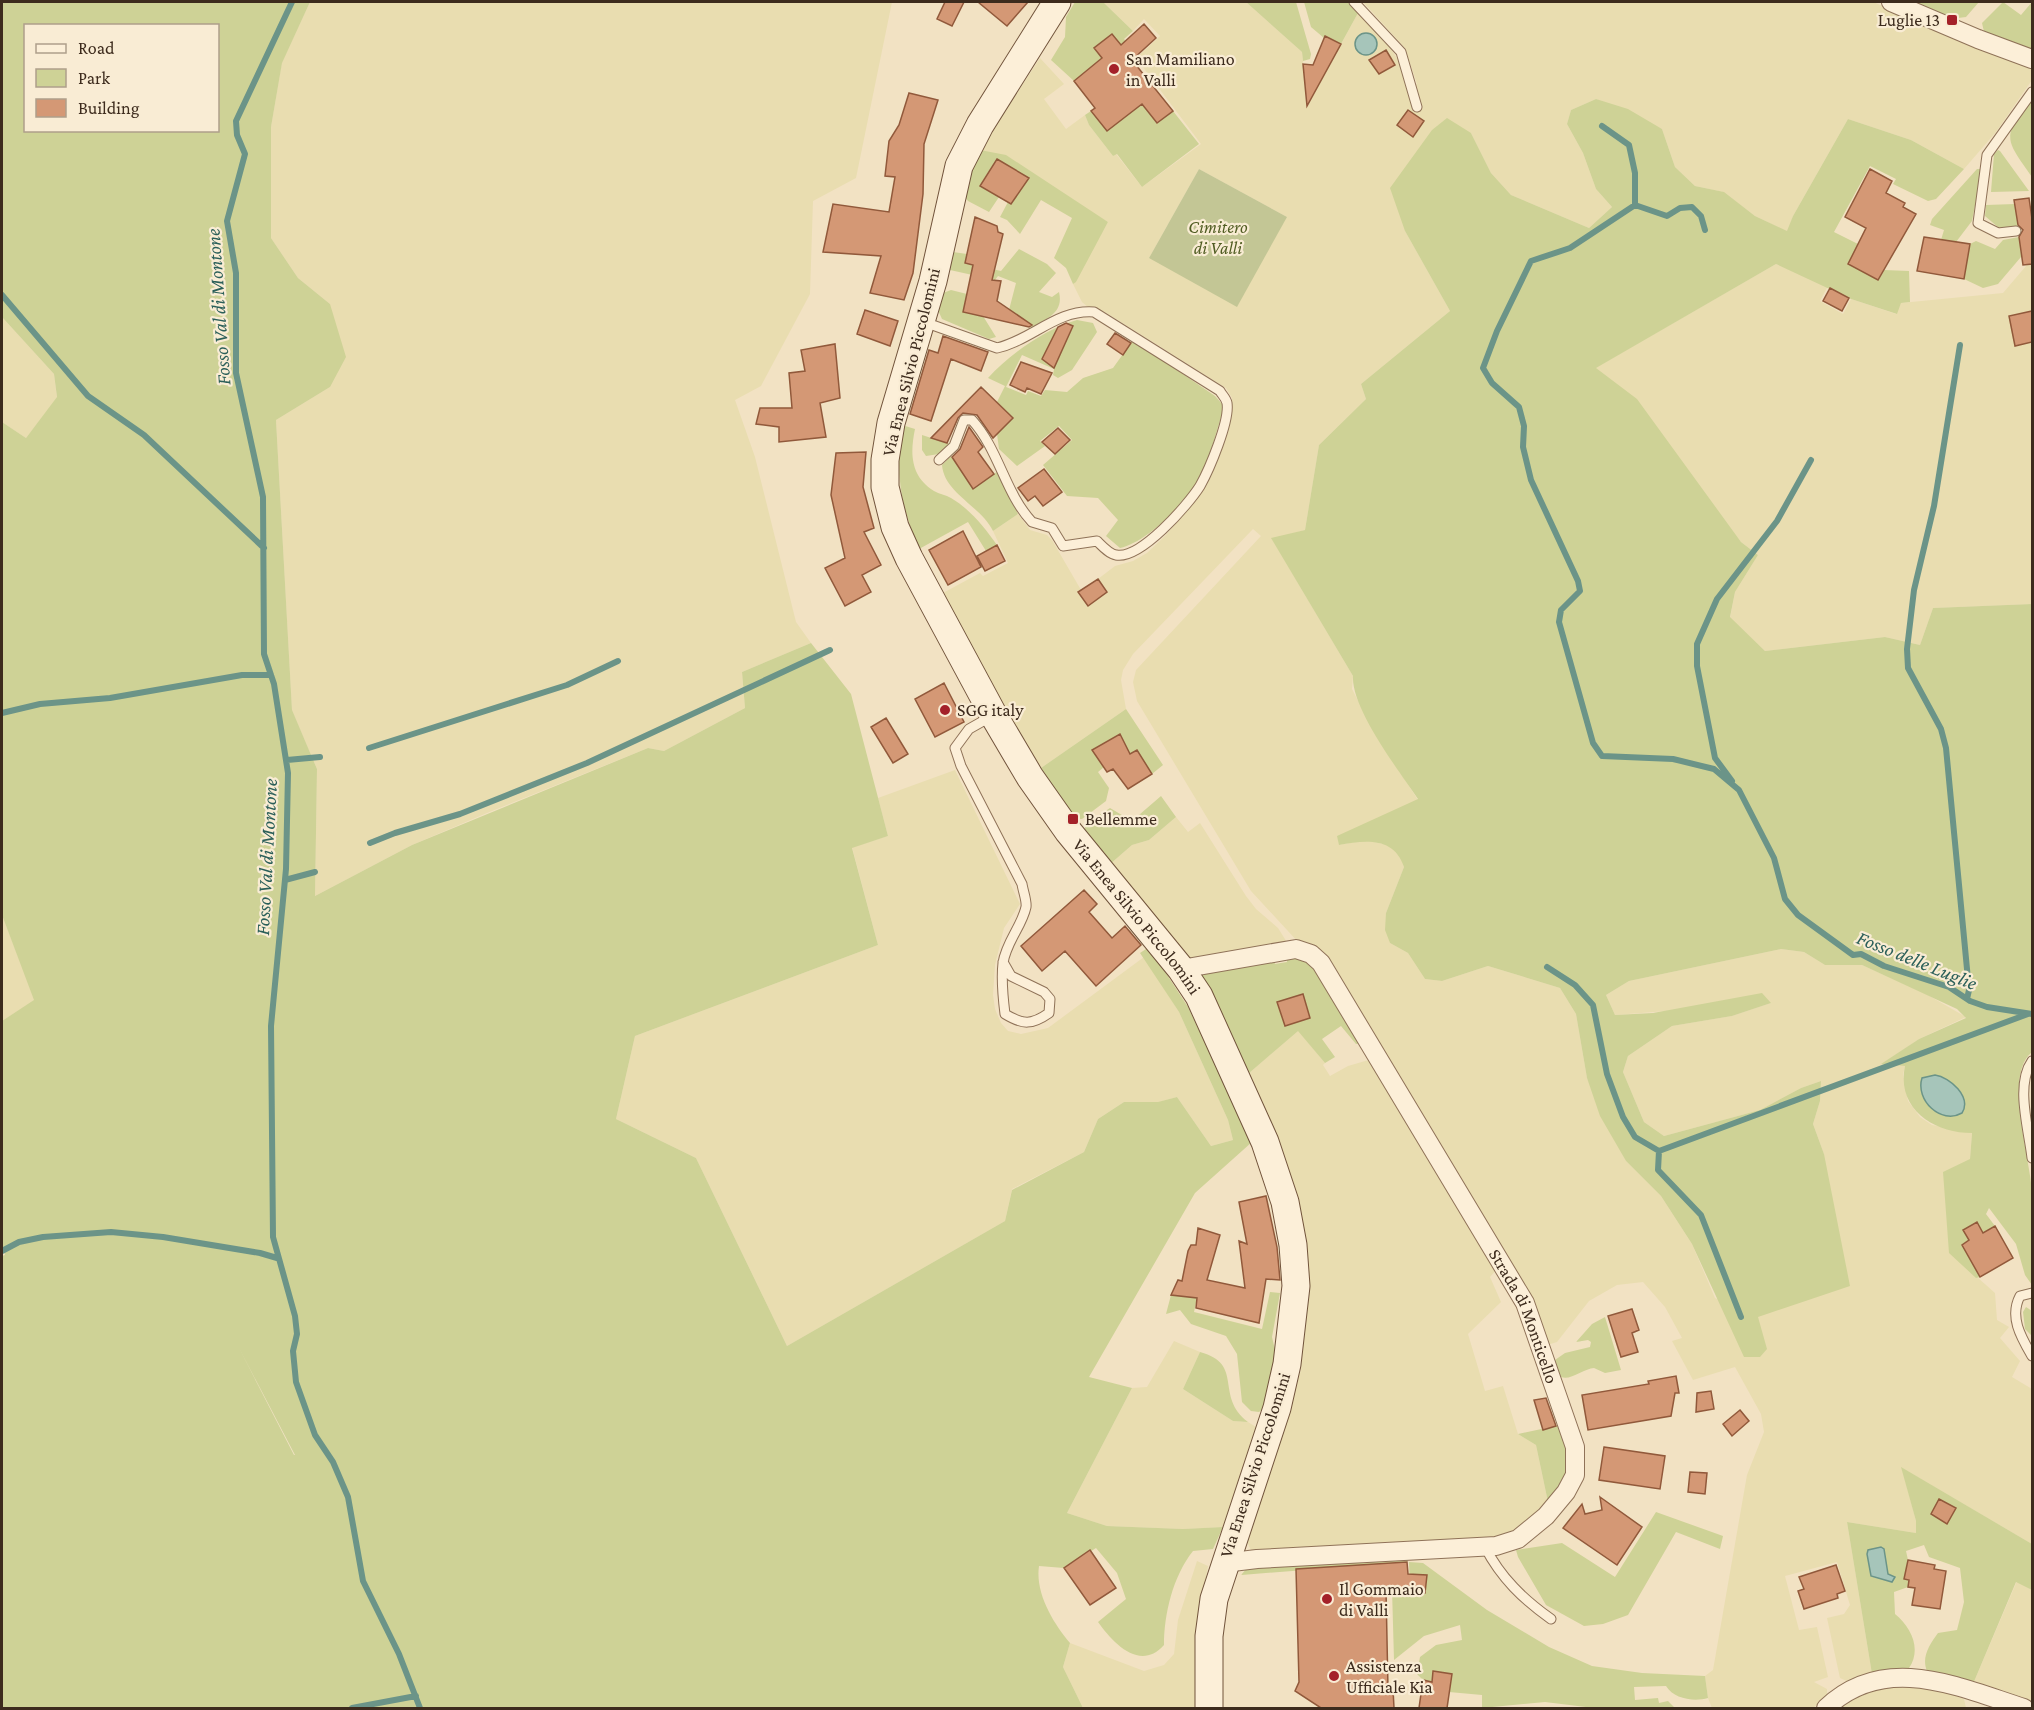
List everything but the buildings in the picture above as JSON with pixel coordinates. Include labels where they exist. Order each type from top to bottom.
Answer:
[{"type":"main road","name":"Via Enea Silvio Piccolomini","points":[[1057,2],[980,124],[959,166],[922,321],[891,423],[885,460],[885,487],[892,518],[904,549],[994,716],[1068,831],[1129,909],[1181,969],[1211,1019],[1265,1142],[1285,1202],[1294,1258],[1293,1324],[1282,1390],[1214,1599],[1209,1636],[1209,1708]]},
{"type":"street","points":[[1891,2],[1978,39],[2032,58]]},
{"type":"street","name":"Strada di Monticello","points":[[1181,969],[1296,949],[1311,954],[1321,963],[1525,1303],[1575,1447],[1575,1475],[1566,1492],[1546,1516],[1518,1539],[1485,1547],[1257,1559],[1224,1563]]},
{"type":"street","points":[[1826,1708],[1857,1686],[1890,1678],[1922,1679],[1947,1684],[2024,1708]]},
{"type":"lane","points":[[1354,2],[1401,52],[1417,107]]},
{"type":"lane","points":[[2016,231],[1998,233],[1978,223],[1987,155],[2032,92]]},
{"type":"lane","points":[[922,321],[997,348],[1033,334],[1062,316],[1079,311],[1094,312],[1220,391],[1227,401],[1227,416],[1206,474],[1198,489],[1160,532],[1142,547],[1119,555],[1113,554],[1097,541],[1063,546],[1052,528],[1032,522],[1011,488],[994,452],[972,420],[964,420],[954,446],[939,460]]},
{"type":"lane","points":[[994,716],[969,729],[955,748],[961,766],[1022,884],[1026,906],[1012,934],[1003,962],[1002,995],[1005,1014],[1020,1023],[1036,1022],[1049,1014],[1050,999],[1044,992],[1011,976],[1003,962]]},
{"type":"lane","points":[[2032,1061],[2028,1068],[2024,1089],[2032,1158]]},
{"type":"lane","points":[[2032,1293],[2020,1296],[2014,1306],[2019,1333],[2032,1356]]},
{"type":"lane","points":[[1485,1547],[1493,1563],[1521,1598],[1551,1619]]},
{"type":"shaded area","points":[[310,2],[892,2],[856,178],[813,201],[810,294],[761,386],[735,400],[755,457],[796,622],[811,643],[742,672],[745,708],[664,751],[648,748],[487,813],[412,845],[315,896],[317,769],[292,711],[276,420],[330,387],[330,304],[298,278],[271,238],[271,127],[282,62]]},
{"type":"shaded area","points":[[1103,2],[1246,2],[1302,52],[1308,105],[1358,13],[1389,46],[1402,66],[1406,86],[1417,84],[1405,48],[1363,2],[1873,2],[2032,68],[2032,80],[1996,132],[1964,169],[1911,140],[1848,119],[1793,216],[1788,232],[1755,216],[1723,192],[1695,186],[1675,167],[1662,129],[1596,99],[1571,110],[1567,124],[1583,153],[1596,189],[1612,207],[1589,228],[1511,195],[1491,173],[1471,133],[1405,231],[1450,311],[1361,384],[1366,399],[1319,445],[1305,530],[1272,539],[1353,676],[1352,689],[1374,732],[1418,800],[1339,845],[1365,840],[1388,845],[1400,855],[1404,867],[1386,913],[1390,943],[1408,953],[1425,979],[1442,981],[1488,966],[1560,988],[1576,1014],[1587,1078],[1626,1161],[1661,1196],[1692,1244],[1715,1298],[1758,1317],[1824,1154],[1813,1124],[1820,1101],[1821,1081],[1801,1088],[1760,1110],[1664,1136],[1644,1122],[1623,1072],[1628,1056],[1672,1026],[1732,1016],[1771,1003],[1615,1015],[1606,995],[1629,981],[1781,949],[1804,952],[1825,965],[1862,965],[1926,994],[1966,1017],[1919,1039],[1882,1064],[1905,1066],[1903,1075],[1908,1101],[1920,1117],[1932,1125],[1972,1132],[1970,1159],[1949,1252],[1995,1293],[1997,1320],[2009,1327],[2000,1338],[2020,1361],[2012,1377],[2032,1389],[2032,1544],[1902,1468],[1916,1521],[1916,1533],[1847,1522],[1872,1674],[1849,1682],[1840,1678],[1827,1618],[1844,1614],[1850,1605],[1837,1562],[1785,1576],[1799,1630],[1817,1627],[1828,1677],[1814,1682],[1827,1689],[1827,1696],[1813,1708],[1712,1708],[1708,1698],[1705,1676],[1713,1670],[1747,1475],[1764,1432],[1761,1414],[1735,1367],[1693,1380],[1672,1341],[1682,1338],[1665,1307],[1643,1282],[1617,1285],[1589,1301],[1557,1342],[1547,1345],[1299,943],[1251,891],[1137,701],[1133,682],[1136,670],[1261,536],[1253,529],[1133,654],[1123,670],[1121,680],[1126,709],[1041,768],[943,593],[980,573],[983,576],[1008,563],[993,531],[1018,514],[1030,530],[1047,535],[1052,540],[1081,590],[1078,593],[1088,606],[1107,592],[1098,579],[1115,566],[1133,561],[1147,553],[1166,535],[1203,491],[1231,415],[1232,398],[1226,388],[1105,312],[1089,308],[1082,302],[1073,284],[1108,222],[980,150],[1040,58],[1064,84],[1044,99],[1066,129],[1085,115],[1089,125],[1113,156],[1116,154],[1142,187],[1201,144],[1136,58],[1160,36],[1144,19],[1133,31]],"holes":[[[1199,169],[1287,217],[1149,258]]]},
{"type":"shaded area","points":[[2032,259],[2032,604],[1933,608],[1920,645],[1885,637],[1765,651],[1730,618],[1735,592],[1758,555],[1741,542],[1595,368],[1776,264],[1828,286],[1820,301],[1843,314],[1851,299],[1896,314],[1901,303],[2003,293]]},
{"type":"shaded area","points":[[2,317],[54,374],[57,398],[26,438],[2,422]]},
{"type":"shaded area","points":[[955,770],[1020,904],[1004,928],[995,965],[993,995],[995,1009],[1001,1023],[1008,1031],[1021,1034],[1048,1028],[1144,957],[1179,1012],[1228,1120],[1233,1140],[1211,1146],[1177,1097],[1159,1102],[1124,1102],[1098,1119],[1084,1152],[1012,1189],[1005,1221],[787,1346],[696,1158],[616,1119],[635,1036],[878,945],[852,847],[888,836],[878,798]]},
{"type":"shaded area","points":[[1176,817],[1188,832],[1200,823],[1246,896],[1256,909],[1278,928],[1288,944],[1191,961],[1109,865],[1132,845],[1149,840]]},
{"type":"shaded area","points":[[2,915],[35,1000],[2,1021]]},
{"type":"shaded area","points":[[1298,1030],[1325,1063],[1323,1065],[1330,1076],[1348,1066],[1372,1059],[1497,1269],[1490,1277],[1501,1302],[1468,1334],[1485,1391],[1503,1386],[1518,1434],[1536,1445],[1548,1502],[1534,1517],[1509,1534],[1492,1539],[1252,1552],[1246,1540],[1301,1369],[1309,1291],[1302,1221],[1290,1173],[1248,1074]]},
{"type":"shaded area","points":[[1174,1341],[1200,1352],[1183,1389],[1233,1421],[1248,1422],[1256,1427],[1223,1527],[1183,1529],[1107,1526],[1067,1513],[1132,1388],[1147,1387]]},
{"type":"shaded area","points":[[1197,1561],[1208,1566],[1196,1637],[1196,1708],[1083,1708],[1063,1667],[1070,1643],[1144,1671],[1164,1665],[1174,1654],[1178,1620]]},
{"type":"shaded area","points":[[2017,1581],[2032,1590],[2032,1704],[1973,1684]]},
{"type":"shaded area","points":[[1916,1684],[1946,1691],[1964,1699],[1966,1708],[1836,1708],[1858,1692]]},
{"type":"green space","points":[[2,2],[310,2],[282,63],[271,127],[271,238],[298,278],[330,304],[346,357],[330,387],[276,420],[292,710],[317,769],[315,896],[412,845],[648,748],[664,751],[745,708],[742,672],[811,643],[851,694],[888,836],[852,848],[878,945],[635,1036],[616,1119],[696,1158],[787,1346],[1005,1221],[1012,1190],[1084,1152],[1098,1119],[1124,1102],[1158,1102],[1177,1097],[1211,1146],[1233,1140],[1228,1120],[1179,1012],[1140,953],[1149,947],[1188,1007],[1252,1142],[1195,1193],[1089,1377],[1132,1388],[1067,1513],[1107,1526],[1183,1529],[1223,1527],[1213,1549],[1193,1551],[1180,1572],[1168,1608],[1164,1645],[1155,1653],[1146,1656],[1128,1652],[1111,1638],[1098,1622],[1126,1599],[1117,1573],[1096,1548],[1064,1568],[1039,1566],[1038,1576],[1047,1607],[1057,1626],[1070,1643],[1063,1667],[1083,1708],[2,1708],[2,1256],[5,1255],[2,1246],[2,1021],[34,1000],[2,915],[2,422],[26,438],[57,397],[54,374],[2,317]],"holes":[[[238,1346],[295,1455],[294,1455]]]},
{"type":"green space","points":[[1075,2],[1103,2],[1133,31],[1124,39],[1138,56],[1133,61],[1112,34],[1094,48],[1102,58],[1074,81],[1051,60],[1065,37],[1066,17]]},
{"type":"green space","points":[[1246,2],[1296,2],[1311,54],[1310,59],[1303,61],[1302,52]]},
{"type":"green space","points":[[1304,2],[1349,2],[1358,13],[1341,44],[1325,36],[1324,38],[1311,27]]},
{"type":"green space","points":[[1913,2],[1979,2],[1966,17],[1950,19]]},
{"type":"green space","points":[[2003,2],[2021,15],[2032,2],[2032,52],[1985,36],[1982,23]]},
{"type":"green space","points":[[2032,98],[2032,177],[2016,153],[2010,138],[2015,122]]},
{"type":"green space","points":[[1596,99],[1628,109],[1662,129],[1675,167],[1695,186],[1724,192],[1755,216],[1787,231],[1793,216],[1848,119],[1911,140],[1964,169],[1936,199],[1928,201],[1893,184],[1896,179],[1870,166],[1834,232],[1858,244],[1849,264],[1878,280],[1884,270],[1909,271],[1910,302],[1901,303],[1897,314],[1851,299],[1776,264],[1596,368],[1637,399],[1741,542],[1758,555],[1735,592],[1730,617],[1765,651],[1885,637],[1920,645],[1933,608],[2032,604],[2032,1052],[2024,1063],[2019,1098],[2031,1178],[2032,1285],[2025,1275],[2016,1244],[1989,1208],[1986,1214],[1995,1226],[1983,1233],[1977,1222],[1963,1230],[1969,1240],[1962,1245],[1980,1277],[1976,1278],[1949,1253],[1943,1172],[1970,1159],[1972,1133],[1944,1129],[1921,1116],[1906,1095],[1905,1066],[1881,1064],[1919,1039],[1966,1018],[1957,1009],[1862,965],[1825,965],[1804,952],[1781,949],[1629,981],[1606,995],[1615,1015],[1653,1013],[1762,993],[1771,1003],[1732,1016],[1672,1026],[1628,1056],[1623,1072],[1644,1122],[1664,1136],[1760,1110],[1801,1088],[1821,1081],[1820,1101],[1813,1124],[1824,1154],[1850,1286],[1758,1317],[1767,1349],[1760,1357],[1744,1357],[1692,1244],[1661,1196],[1626,1161],[1600,1116],[1587,1078],[1576,1014],[1560,988],[1488,966],[1442,981],[1425,979],[1408,953],[1390,943],[1385,930],[1386,913],[1404,867],[1393,850],[1386,846],[1369,842],[1339,845],[1337,836],[1418,799],[1368,722],[1354,689],[1353,676],[1271,538],[1305,530],[1319,445],[1366,399],[1361,384],[1450,311],[1405,231],[1390,188],[1432,130],[1447,118],[1471,133],[1491,173],[1511,195],[1589,228],[1612,207],[1596,189],[1583,153],[1567,124],[1571,110]]},
{"type":"green space","points":[[1142,104],[1157,123],[1173,111],[1199,144],[1142,187],[1117,154],[1113,156],[1089,125],[1085,115],[1091,111]]},
{"type":"green space","points":[[980,150],[1006,155],[1108,222],[1076,282],[1073,284],[1066,268],[1054,258],[1072,218],[1041,200],[1020,234],[1007,220],[1000,217],[1008,202],[1011,204],[1029,178],[996,160],[980,185],[999,197],[989,212],[968,201],[965,197],[966,182]]},
{"type":"green space","points":[[1998,150],[2029,191],[1991,192],[1994,154]]},
{"type":"green space","name":"Cimitero di Valli","points":[[1199,169],[1287,217],[1237,307],[1149,258]]},
{"type":"green space","points":[[1977,169],[1982,169],[1972,221],[1956,242],[1941,240],[1944,230],[1930,225],[1932,219]]},
{"type":"green space","points":[[2015,204],[2018,226],[1999,228],[1985,216],[1986,205]]},
{"type":"green space","points":[[2019,237],[2020,239],[2032,237],[2032,244],[1998,284],[1983,288],[1964,279],[1970,244],[1976,241],[1995,249],[2003,240]]},
{"type":"green space","points":[[1019,249],[1047,264],[1056,273],[1039,292],[1052,297],[1059,292],[1057,310],[1032,328],[1009,310],[1016,283],[998,276],[995,280],[950,270],[953,252],[967,254],[965,263],[1001,271]]},
{"type":"green space","points":[[951,290],[967,294],[963,312],[983,316],[996,337],[989,339],[942,319],[938,310],[943,293]]},
{"type":"green space","points":[[1077,320],[1093,323],[1097,332],[1072,370],[1058,378],[1053,375],[1054,369],[1022,355],[1006,387],[1026,395],[1028,391],[1041,396],[1045,390],[1067,392],[1083,378],[1113,368],[1133,340],[1215,396],[1223,405],[1208,459],[1202,474],[1188,496],[1155,529],[1143,538],[1120,548],[1106,536],[1118,520],[1098,498],[1067,496],[1043,465],[1072,440],[1059,426],[1040,441],[1045,446],[1017,466],[999,449],[997,434],[1013,418],[997,402],[1005,386],[988,378],[1029,343],[1053,329]]},
{"type":"green space","points":[[902,425],[915,429],[912,455],[920,478],[934,491],[951,498],[971,513],[997,545],[986,551],[968,522],[919,549],[903,503],[899,473]]},
{"type":"green space","points":[[922,435],[950,444],[939,454],[926,456],[922,450]]},
{"type":"green space","points":[[951,456],[973,489],[998,471],[1018,514],[993,531],[980,514],[949,484],[942,465]]},
{"type":"green space","points":[[1126,709],[1163,765],[1152,774],[1137,751],[1130,754],[1120,734],[1092,750],[1104,767],[1098,772],[1109,788],[1106,801],[1082,819],[1076,819],[1041,768]]},
{"type":"green space","points":[[1161,796],[1176,817],[1149,840],[1132,845],[1109,865],[1084,831],[1086,824],[1110,808],[1132,821]]},
{"type":"green space","points":[[1307,957],[1363,1043],[1356,1044],[1341,1026],[1322,1039],[1335,1057],[1325,1063],[1298,1031],[1248,1074],[1197,971],[1274,960],[1275,964],[1287,962],[1287,959]]},
{"type":"green space","points":[[1270,1292],[1280,1293],[1272,1337],[1275,1350],[1273,1372],[1265,1407],[1259,1412],[1251,1411],[1242,1402],[1237,1354],[1226,1336],[1191,1324],[1180,1310],[1166,1314],[1171,1295],[1197,1298],[1194,1312],[1262,1329]]},
{"type":"green space","points":[[2026,1307],[2032,1311],[2032,1336],[2025,1329],[2023,1312]]},
{"type":"green space","points":[[1605,1317],[1621,1370],[1605,1373],[1594,1368],[1570,1377],[1560,1376],[1556,1370],[1555,1360],[1565,1353],[1590,1347],[1591,1342],[1588,1340],[1576,1342],[1592,1324]]},
{"type":"green space","points":[[1200,1352],[1214,1357],[1222,1364],[1232,1402],[1248,1422],[1233,1421],[1183,1389]]},
{"type":"green space","points":[[1560,1425],[1567,1448],[1568,1466],[1548,1502],[1536,1445],[1518,1434]]},
{"type":"green space","points":[[1901,1467],[2032,1544],[2032,1590],[2016,1582],[1973,1684],[1927,1671],[1925,1666],[1929,1646],[1938,1633],[1957,1630],[1964,1602],[1960,1568],[1929,1557],[1924,1545],[1906,1551],[1908,1560],[1904,1579],[1909,1580],[1908,1587],[1894,1592],[1895,1614],[1906,1625],[1915,1646],[1913,1661],[1909,1668],[1872,1674],[1847,1522],[1916,1533],[1916,1521]]},
{"type":"green space","points":[[1656,1512],[1723,1536],[1720,1549],[1676,1532],[1628,1615],[1603,1624],[1584,1626],[1546,1605],[1518,1557],[1516,1550],[1562,1543],[1615,1577]]},
{"type":"green space","points":[[1410,1556],[1407,1562],[1241,1575],[1249,1566]]},
{"type":"green space","points":[[1409,1562],[1423,1563],[1487,1610],[1549,1647],[1592,1666],[1642,1673],[1705,1676],[1708,1698],[1697,1700],[1679,1697],[1666,1686],[1634,1687],[1635,1700],[1658,1698],[1659,1703],[1668,1701],[1675,1708],[1594,1708],[1545,1702],[1482,1708],[1482,1695],[1449,1692],[1452,1674],[1433,1671],[1432,1682],[1423,1680],[1417,1674],[1420,1657],[1436,1645],[1462,1640],[1460,1625],[1424,1636],[1394,1660],[1392,1589],[1410,1587]]},
{"type":"water","points":[[1362,33],[1370,33],[1377,40],[1377,48],[1370,55],[1362,55],[1355,48],[1355,40]]},
{"type":"water","points":[[1935,1075],[1953,1084],[1962,1094],[1964,1107],[1962,1113],[1946,1116],[1938,1113],[1926,1102],[1922,1094],[1922,1078]]},
{"type":"water","points":[[1881,1547],[1884,1549],[1888,1574],[1895,1577],[1892,1582],[1871,1576],[1868,1550]]},
{"type":"waterway","name":"Fosso Val di Montone","points":[[292,2],[236,121],[237,135],[245,154],[227,221],[236,273],[236,373],[263,497],[264,654],[274,684],[288,773],[286,869],[271,1026],[273,1237],[295,1316],[297,1334],[293,1351],[296,1382],[315,1435],[333,1462],[348,1497],[363,1581],[399,1654],[420,1708]]},
{"type":"waterway","name":"Fosso delle Luglie","points":[[1602,126],[1629,145],[1635,173],[1635,205],[1570,248],[1531,261],[1497,331],[1483,368],[1492,383],[1519,407],[1524,426],[1523,447],[1531,480],[1578,581],[1580,591],[1561,610],[1559,622],[1593,743],[1602,756],[1673,759],[1714,769],[1739,790],[1774,858],[1785,899],[1798,915],[1853,955],[1861,954],[1884,966],[1949,987],[1970,1001],[1987,1007],[2032,1014]]},
{"type":"waterway","points":[[1635,205],[1667,216],[1680,208],[1692,207],[1701,216],[1705,230]]},
{"type":"waterway","points":[[2,295],[88,396],[144,435],[264,548]]},
{"type":"waterway","points":[[1960,345],[1934,506],[1914,590],[1907,649],[1908,668],[1941,729],[1946,748],[1969,990],[1967,999]]},
{"type":"waterway","points":[[1732,781],[1715,758],[1697,666],[1697,644],[1717,599],[1777,521],[1811,460]]},
{"type":"waterway","points":[[370,843],[395,833],[460,814],[587,763],[830,650]]},
{"type":"waterway","points":[[369,748],[567,685],[618,661]]},
{"type":"waterway","points":[[2,713],[40,704],[110,698],[242,675],[271,675]]},
{"type":"waterway","points":[[287,760],[320,757]]},
{"type":"waterway","points":[[285,880],[315,872]]},
{"type":"waterway","points":[[1547,967],[1575,985],[1593,1005],[1607,1074],[1623,1117],[1635,1137],[1659,1151],[2028,1014]]},
{"type":"waterway","points":[[1659,1151],[1658,1170],[1701,1215],[1741,1317]]},
{"type":"waterway","points":[[2,1251],[19,1242],[43,1237],[111,1232],[163,1237],[260,1253],[277,1258]]},
{"type":"waterway","points":[[352,1708],[416,1696]]},
{"type":"place","name":"Luglie 13","points":[[1952,20]]},
{"type":"place","name":"San Mamiliano in Valli","points":[[1114,69]]},
{"type":"place","name":"SGG italy","points":[[945,710]]},
{"type":"place","name":"Bellemme","points":[[1073,819]]},
{"type":"place","name":"Il Gommaio di Valli","points":[[1327,1599]]},
{"type":"place","name":"Assistenza Ufficiale Kia","points":[[1334,1676]]}]
